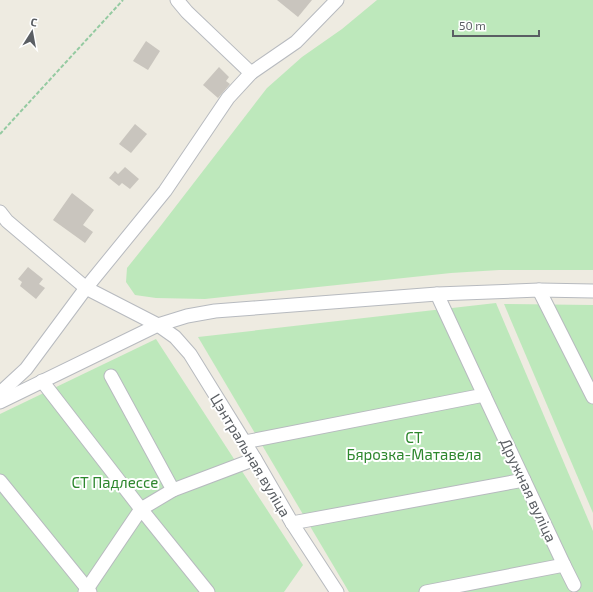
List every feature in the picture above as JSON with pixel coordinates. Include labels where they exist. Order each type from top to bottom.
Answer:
[{"type":"street","points":[[177,0],[187,12],[251,73]]},
{"type":"street","points":[[0,393],[26,369],[86,288],[165,191],[228,98],[251,73],[296,42],[337,0]]},
{"type":"street","name":"Цэнтральная вуліца","points":[[0,212],[7,221],[86,288],[158,325],[175,337],[190,354],[255,459],[292,523],[337,592]]},
{"type":"street","points":[[539,290],[593,397]]},
{"type":"street","points":[[0,402],[158,325],[187,316],[215,311],[437,294],[539,290],[593,291]]},
{"type":"street","name":"Дружная вуліца","points":[[437,294],[574,585]]},
{"type":"street","points":[[111,376],[173,490]]},
{"type":"street","points":[[42,381],[141,509],[208,592]]},
{"type":"street","points":[[244,442],[484,395]]},
{"type":"street","points":[[0,482],[87,591],[141,509],[173,490],[255,459]]},
{"type":"street","points":[[292,523],[524,480]]},
{"type":"street","points":[[426,592],[448,590],[564,565]]},
{"type":"path","points":[[0,134],[123,0]]},
{"type":"green space","points":[[377,0],[593,0],[593,270],[499,270],[451,273],[205,299],[156,298],[135,295],[126,282],[127,268],[267,88],[302,57],[342,29]]},
{"type":"green space","name":"СТ Бярозка-Матавела","points":[[496,303],[593,531],[593,592],[349,592],[198,337]]},
{"type":"green space","points":[[504,304],[593,305],[593,513]]},
{"type":"green space","name":"СТ Падлессе","points":[[156,339],[303,565],[284,592],[0,592],[0,414]]},
{"type":"building","points":[[277,0],[312,0],[298,17]]},
{"type":"building","points":[[146,41],[160,51],[148,70],[133,61]]},
{"type":"building","points":[[219,67],[229,77],[226,81],[230,84],[218,98],[203,85]]},
{"type":"building","points":[[135,124],[147,134],[131,153],[119,144]]},
{"type":"building","points":[[125,167],[139,179],[130,189],[122,183],[119,186],[109,178],[115,171],[118,174]]},
{"type":"building","points":[[72,193],[94,210],[83,225],[93,232],[85,243],[53,220]]},
{"type":"building","points":[[28,267],[43,279],[39,284],[45,288],[36,299],[20,286],[22,282],[18,279]]}]
